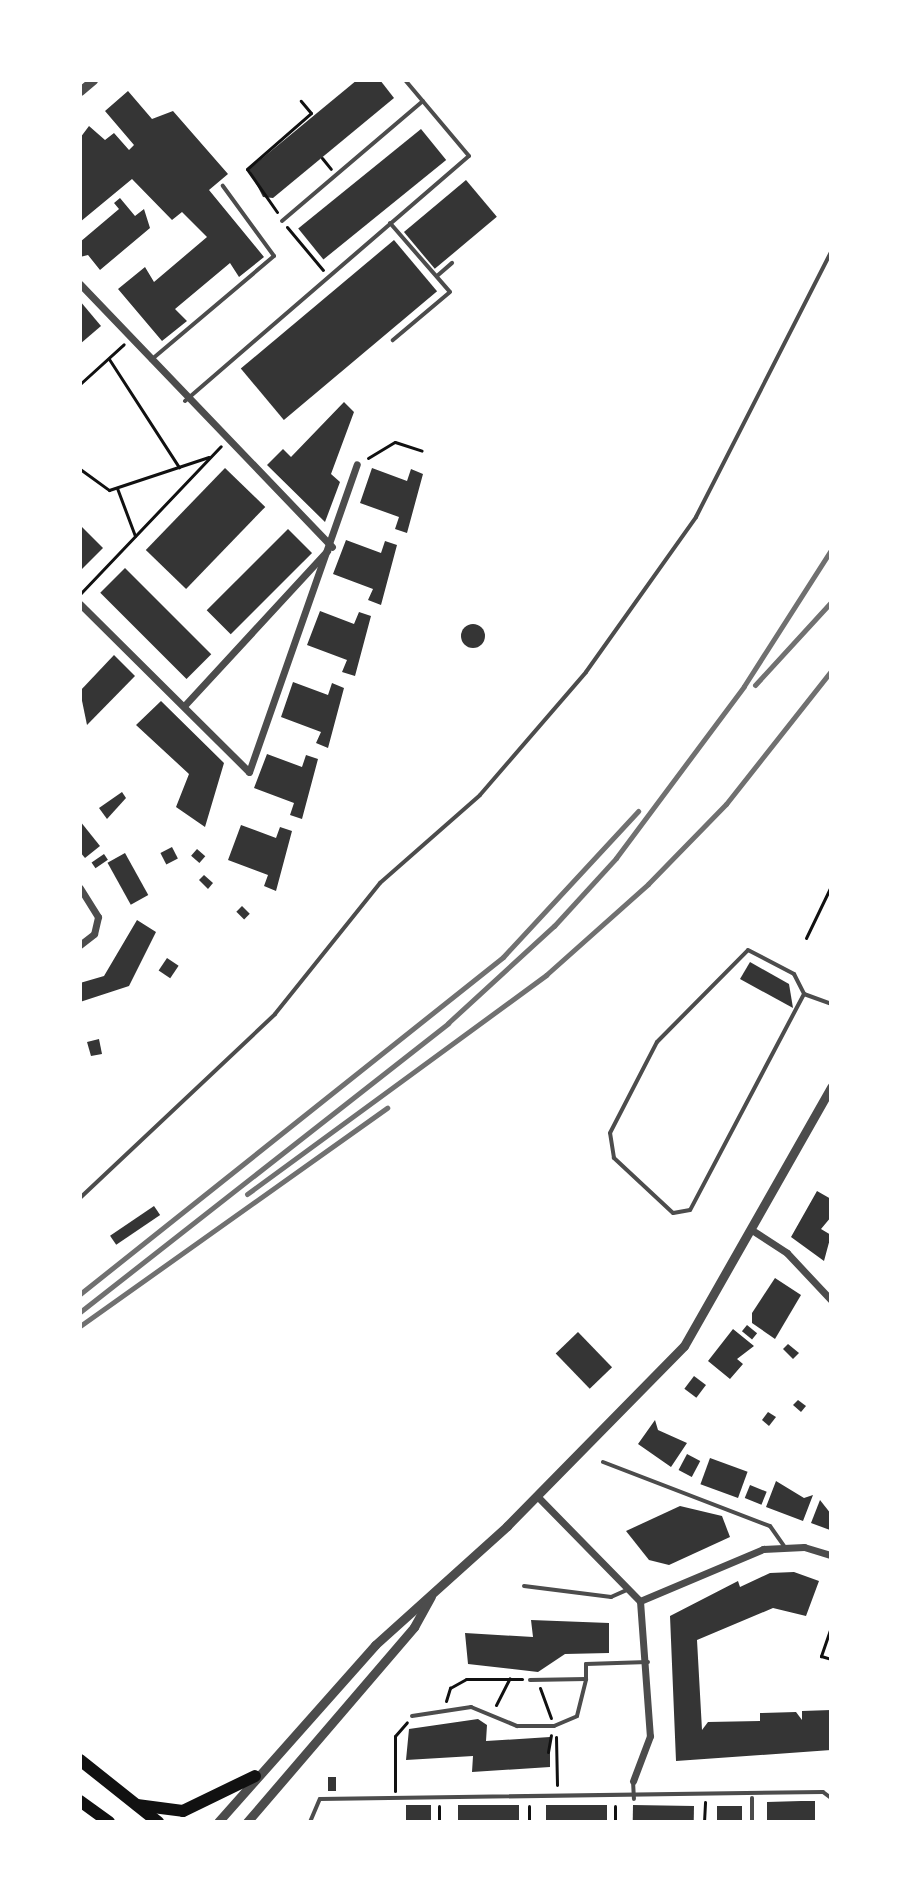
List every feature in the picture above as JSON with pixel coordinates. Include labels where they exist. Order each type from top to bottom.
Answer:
[{"type":"highway","points":[[80,1760],[158,1822]]},
{"type":"highway","points":[[137,1805],[183,1811],[255,1776]]},
{"type":"highway","points":[[80,1801],[102,1819]]},
{"type":"street","points":[[80,91],[93,80]]},
{"type":"street","points":[[80,284],[185,401],[332,547]]},
{"type":"street","points":[[80,604],[249,772],[332,547],[357,464]]},
{"type":"street","points":[[184,706],[332,547]]},
{"type":"street","points":[[80,888],[98,925],[80,945]]},
{"type":"street","points":[[218,1822],[255,1776],[375,1645],[537,1496],[684,1346],[755,1232],[831,1087]]},
{"type":"street","points":[[755,1232],[787,1253],[831,1300]]},
{"type":"street","points":[[537,1496],[631,1588],[640,1601],[648,1662],[650,1736],[633,1781]]},
{"type":"street","points":[[640,1601],[740,1556],[784,1546],[831,1555]]},
{"type":"street","points":[[247,1822],[414,1627],[431,1596]]},
{"type":"lane","points":[[185,401],[327,275],[469,156],[405,80]]},
{"type":"lane","points":[[282,221],[423,101]]},
{"type":"lane","points":[[150,361],[274,256],[223,186]]},
{"type":"lane","points":[[390,223],[450,292],[393,340]]},
{"type":"lane","points":[[80,1198],[275,1014],[380,883],[480,795],[586,672],[696,517],[831,252]]},
{"type":"lane","points":[[437,276],[452,263]]},
{"type":"lane","points":[[804,994],[690,1210],[673,1213],[614,1158],[610,1133],[657,1042],[748,950],[794,974],[804,994],[831,1004]]},
{"type":"lane","points":[[603,1462],[770,1526],[784,1546]]},
{"type":"lane","points":[[524,1586],[611,1597],[631,1588]]},
{"type":"lane","points":[[412,1716],[471,1707],[491,1716],[554,1726],[583,1706],[586,1664],[648,1662]]},
{"type":"lane","points":[[530,1680],[586,1679]]},
{"type":"lane","points":[[633,1781],[634,1799]]},
{"type":"lane","points":[[310,1822],[320,1799],[705,1799],[823,1792],[831,1798]]},
{"type":"lane","points":[[752,1798],[752,1822]]},
{"type":"path","points":[[275,211],[247,169],[311,113],[301,101]]},
{"type":"path","points":[[322,158],[330,168]]},
{"type":"path","points":[[282,221],[327,275]]},
{"type":"path","points":[[80,384],[129,339]]},
{"type":"path","points":[[109,359],[179,467]]},
{"type":"path","points":[[80,594],[226,442]]},
{"type":"path","points":[[357,464],[395,442],[422,451]]},
{"type":"path","points":[[80,469],[109,490],[212,455]]},
{"type":"path","points":[[117,488],[135,536]]},
{"type":"path","points":[[806,938],[831,886]]},
{"type":"path","points":[[831,1627],[821,1656],[831,1659]]},
{"type":"path","points":[[491,1716],[510,1678]]},
{"type":"path","points":[[443,1712],[450,1688],[466,1679],[530,1680]]},
{"type":"path","points":[[538,1680],[554,1726],[557,1776]]},
{"type":"path","points":[[395,1778],[395,1736],[412,1716]]},
{"type":"path","points":[[548,1752],[551,1737]]},
{"type":"path","points":[[439,1799],[439,1822]]},
{"type":"path","points":[[529,1799],[529,1822]]},
{"type":"path","points":[[615,1799],[615,1822]]},
{"type":"path","points":[[704,1822],[705,1799]]},
{"type":"building","points":[[357,80],[380,80],[394,98],[273,198],[263,197],[249,169]]},
{"type":"building","points":[[128,91],[152,119],[173,111],[228,174],[209,190],[264,257],[239,277],[230,263],[175,309],[187,321],[162,341],[118,289],[145,267],[154,282],[207,237],[182,212],[172,220],[132,179],[80,222],[80,138],[89,126],[105,140],[114,133],[129,150],[134,145],[105,111]]},
{"type":"building","points":[[421,129],[446,160],[323,260],[298,228]]},
{"type":"building","points":[[466,180],[497,217],[435,269],[404,232]]},
{"type":"building","points":[[120,198],[135,216],[144,209],[150,228],[100,270],[88,255],[80,257],[80,242],[119,209],[114,203]]},
{"type":"building","points":[[394,240],[437,291],[284,420],[241,369]]},
{"type":"building","points":[[80,301],[101,326],[80,344]]},
{"type":"building","points":[[344,402],[354,412],[331,474],[340,482],[325,522],[267,465],[283,449],[291,457]]},
{"type":"building","points":[[225,468],[265,507],[186,589],[146,550]]},
{"type":"building","points":[[372,468],[407,481],[411,469],[423,474],[407,533],[395,529],[399,517],[360,503]]},
{"type":"building","points":[[80,525],[103,548],[80,571]]},
{"type":"building","points":[[288,529],[312,553],[231,634],[207,610]]},
{"type":"building","points":[[346,540],[381,553],[385,541],[397,545],[381,605],[368,600],[373,589],[333,574]]},
{"type":"building","points":[[125,568],[211,654],[187,679],[100,593]]},
{"type":"building","points":[[320,611],[354,624],[359,612],[371,616],[355,676],[342,672],[347,660],[307,645]]},
{"type":"building","points":[[473,624],[484,631],[485,636],[478,647],[473,648],[462,641],[461,636],[468,625]]},
{"type":"building","points":[[114,655],[135,676],[87,725],[80,691]]},
{"type":"building","points":[[293,682],[328,695],[332,683],[344,688],[328,748],[316,743],[321,732],[281,717]]},
{"type":"building","points":[[161,701],[224,763],[205,827],[176,807],[189,774],[136,725]]},
{"type":"building","points":[[267,754],[302,767],[306,755],[318,759],[302,819],[290,815],[294,803],[254,788]]},
{"type":"building","points":[[122,792],[126,798],[107,819],[99,808]]},
{"type":"building","points":[[80,821],[100,846],[85,858],[80,852]]},
{"type":"building","points":[[241,825],[276,838],[280,827],[292,831],[276,891],[264,886],[268,875],[228,860]]},
{"type":"building","points":[[172,847],[178,859],[166,864],[160,853]]},
{"type":"building","points":[[197,849],[205,856],[199,863],[191,856]]},
{"type":"building","points":[[125,853],[148,895],[131,905],[108,863]]},
{"type":"building","points":[[104,854],[108,860],[95,868],[92,862]]},
{"type":"building","points":[[204,875],[213,883],[208,889],[199,880]]},
{"type":"building","points":[[242,906],[250,914],[244,919],[236,912]]},
{"type":"building","points":[[137,920],[156,932],[129,986],[80,1002],[80,983],[104,976]]},
{"type":"building","points":[[167,958],[179,966],[170,978],[159,970]]},
{"type":"building","points":[[750,962],[789,984],[793,1008],[740,979]]},
{"type":"building","points":[[99,1039],[102,1054],[91,1056],[87,1042]]},
{"type":"building","points":[[817,1191],[831,1199],[831,1217],[821,1229],[831,1235],[824,1261],[791,1237]]},
{"type":"building","points":[[154,1206],[160,1215],[116,1245],[110,1236]]},
{"type":"building","points":[[775,1278],[801,1295],[775,1339],[752,1323],[752,1313]]},
{"type":"building","points":[[747,1325],[757,1333],[752,1339],[742,1331]]},
{"type":"building","points":[[733,1329],[754,1346],[737,1359],[743,1364],[730,1379],[708,1361]]},
{"type":"building","points":[[578,1332],[612,1367],[590,1389],[556,1354]]},
{"type":"building","points":[[788,1344],[799,1353],[793,1359],[783,1349]]},
{"type":"building","points":[[694,1376],[706,1385],[696,1398],[684,1389]]},
{"type":"building","points":[[798,1400],[806,1406],[801,1412],[793,1405]]},
{"type":"building","points":[[768,1412],[776,1417],[769,1426],[762,1420]]},
{"type":"building","points":[[655,1420],[658,1430],[687,1443],[671,1467],[638,1444]]},
{"type":"building","points":[[687,1454],[700,1461],[692,1477],[679,1470]]},
{"type":"building","points":[[710,1458],[748,1472],[738,1498],[700,1484]]},
{"type":"building","points":[[776,1481],[804,1498],[813,1495],[803,1521],[766,1507]]},
{"type":"building","points":[[750,1485],[767,1492],[761,1505],[745,1498]]},
{"type":"building","points":[[820,1500],[831,1514],[830,1530],[811,1523]]},
{"type":"building","points":[[680,1506],[722,1516],[730,1537],[669,1565],[649,1560],[626,1531]]},
{"type":"building","points":[[794,1572],[819,1581],[806,1616],[773,1608],[697,1640],[702,1730],[708,1722],[760,1721],[760,1713],[796,1712],[802,1720],[802,1711],[831,1710],[831,1750],[676,1761],[670,1616],[738,1581],[740,1587],[770,1573]]},
{"type":"building","points":[[531,1620],[609,1623],[609,1653],[565,1654],[538,1672],[468,1664],[465,1633],[533,1637]]},
{"type":"building","points":[[478,1719],[487,1725],[486,1741],[550,1737],[550,1767],[472,1772],[473,1756],[406,1760],[409,1729]]},
{"type":"building","points":[[328,1777],[336,1777],[336,1791],[328,1791]]},
{"type":"building","points":[[815,1801],[815,1822],[767,1822],[767,1802]]},
{"type":"building","points":[[406,1805],[431,1805],[431,1822],[406,1822]]},
{"type":"building","points":[[458,1805],[519,1805],[519,1822],[458,1822]]},
{"type":"building","points":[[546,1805],[607,1805],[607,1822],[546,1822]]},
{"type":"building","points":[[633,1805],[694,1806],[694,1822],[633,1822]]},
{"type":"building","points":[[717,1806],[742,1806],[742,1822],[717,1822]]},
{"type":"railway","points":[[80,1312],[448,1023],[554,926],[616,858],[744,686],[831,550]]},
{"type":"railway","points":[[755,685],[831,602]]},
{"type":"railway","points":[[247,1194],[546,975],[648,884],[726,804],[831,671]]},
{"type":"railway","points":[[80,1294],[503,957],[638,811]]},
{"type":"railway","points":[[80,1326],[387,1108]]}]
